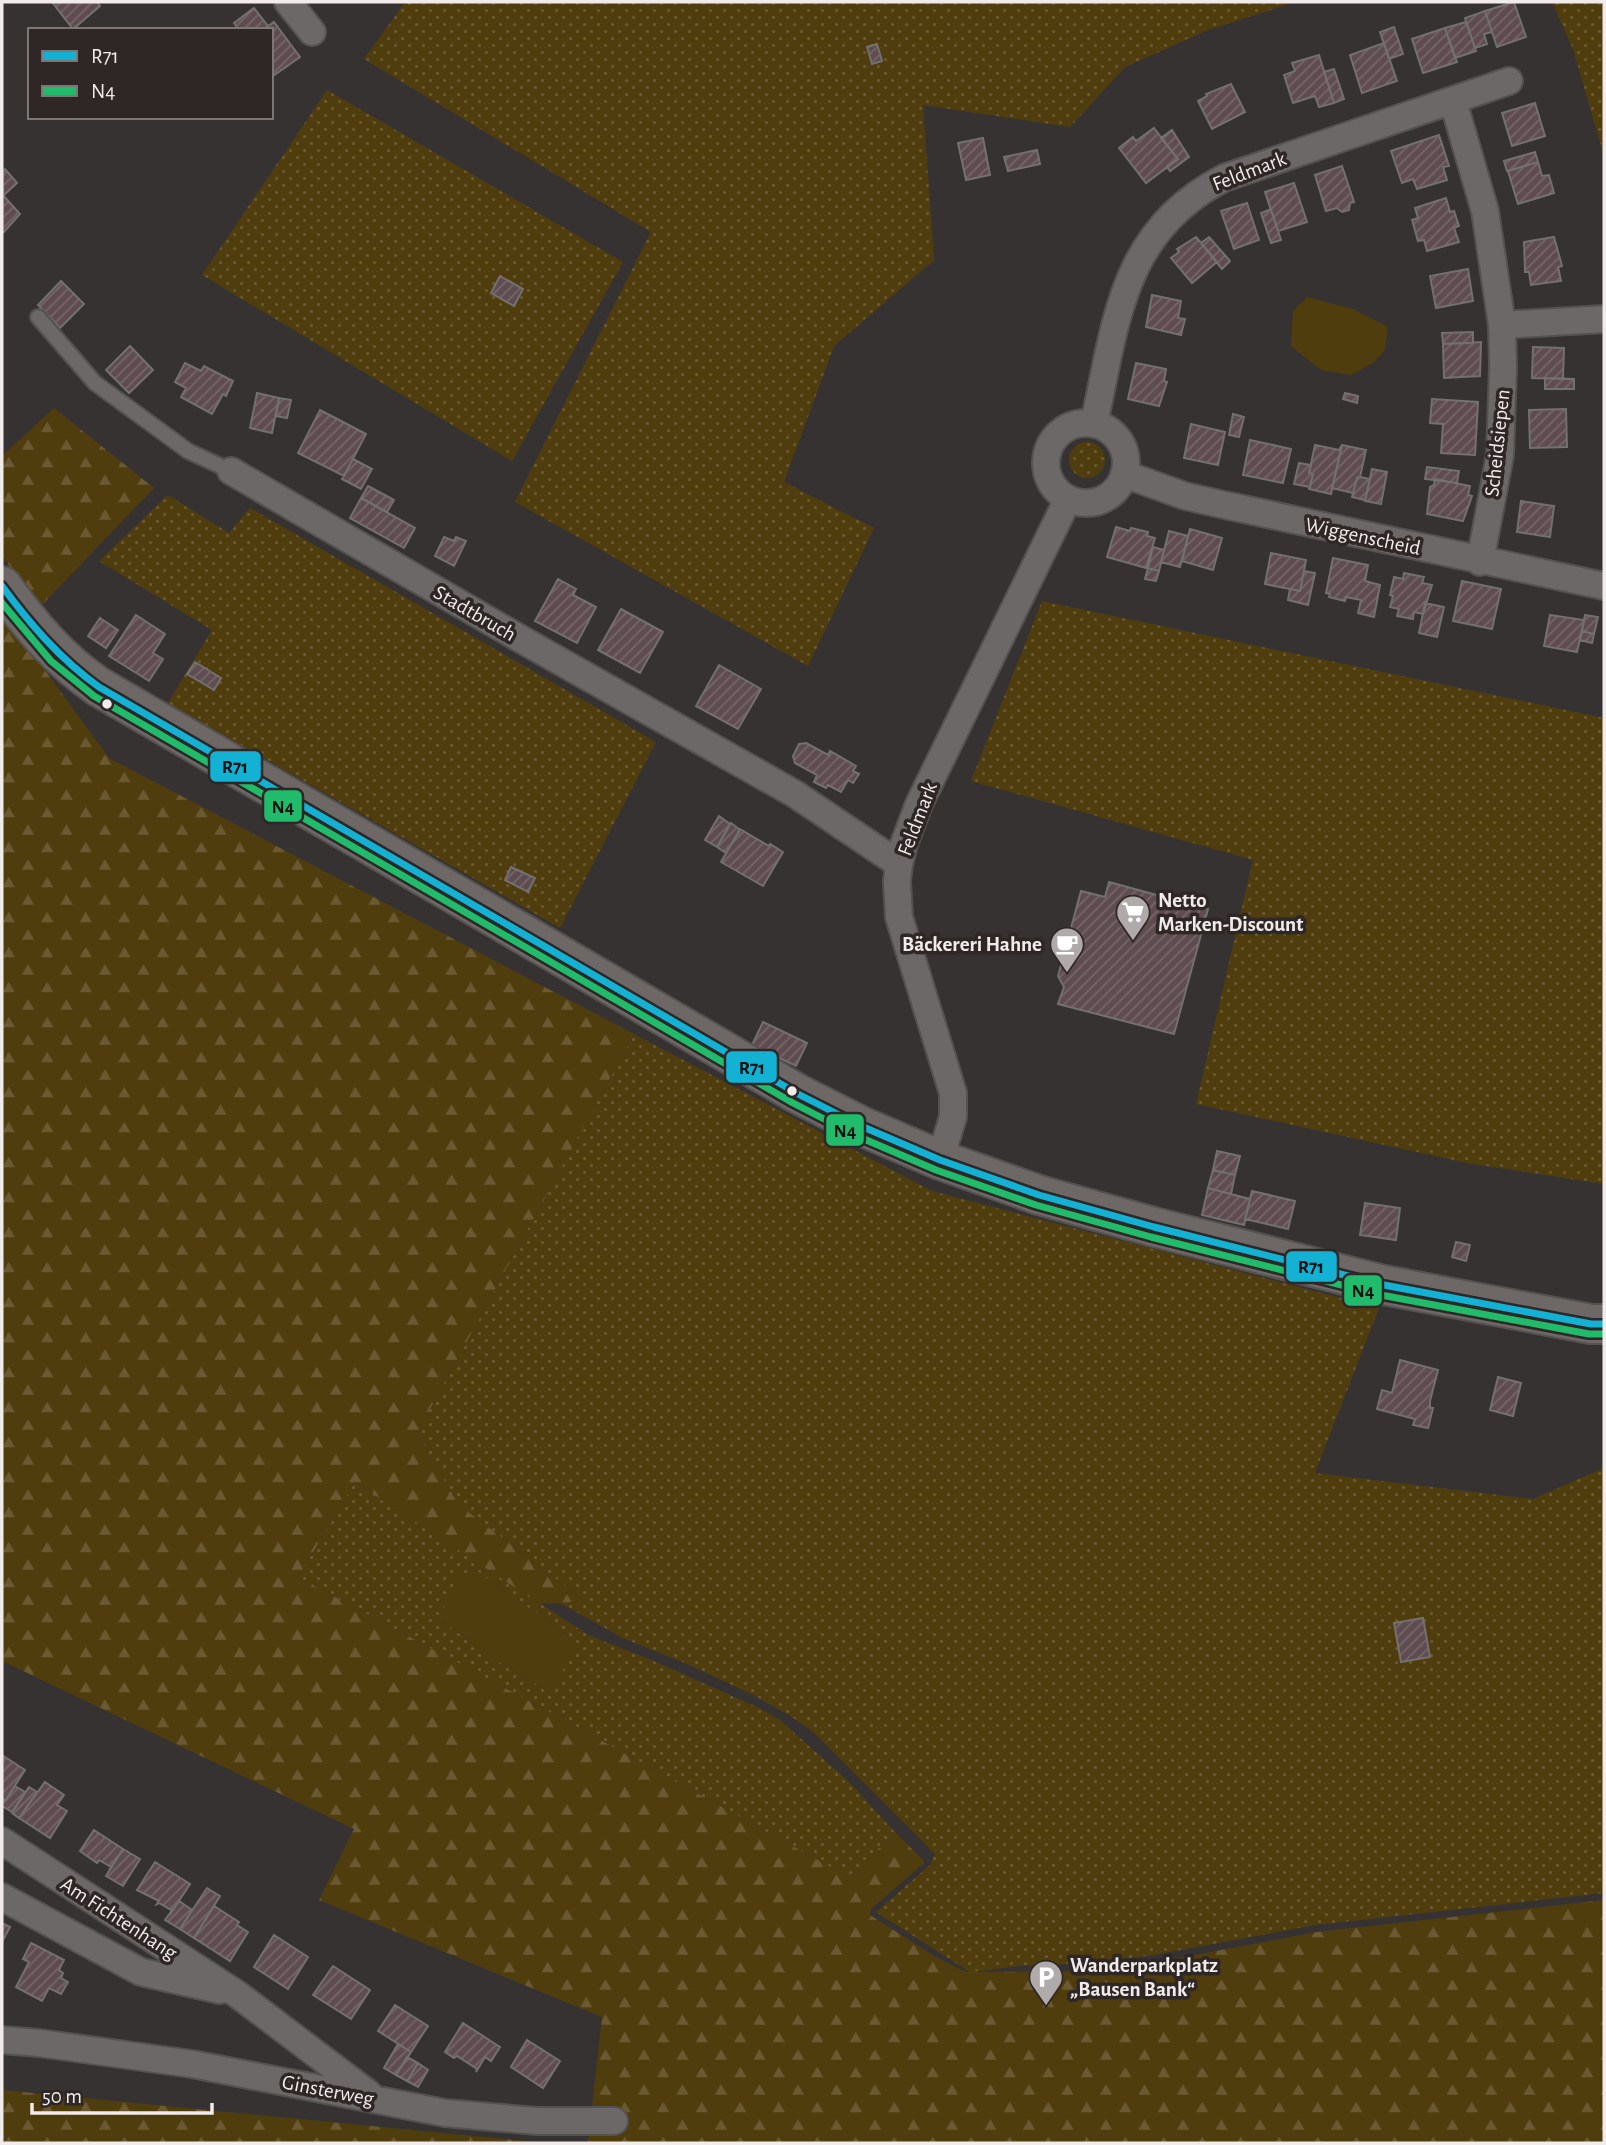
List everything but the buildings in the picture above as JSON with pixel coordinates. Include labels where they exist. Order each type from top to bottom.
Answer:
[{"type":"street","points":[[288,2],[312,32]]},
{"type":"street","name":"Feldmark","points":[[1094,424],[1118,314],[1138,258],[1165,221],[1203,188],[1224,178],[1509,81]]},
{"type":"street","name":"Scheidsiepen","points":[[1453,101],[1485,211],[1502,324],[1500,455],[1480,562]]},
{"type":"street","points":[[1502,324],[1604,320]]},
{"type":"street","points":[[1094,424],[1107,429],[1116,437],[1126,461],[1124,474],[1118,487],[1108,496],[1096,502],[1082,503],[1068,499],[1050,480],[1046,467],[1047,454],[1060,433],[1070,426],[1094,424]]},
{"type":"street","name":"Stadtbruch","points":[[231,471],[537,649],[795,794],[899,864]]},
{"type":"street","name":"Wiggenscheid","points":[[1124,474],[1185,496],[1480,562],[1604,586]]},
{"type":"street","name":"Feldmark","points":[[940,1160],[953,1117],[953,1093],[901,931],[897,900],[899,864],[919,804],[1068,499]]},
{"type":"street","points":[[2,586],[54,652],[99,687],[798,1094],[861,1126],[940,1160],[1039,1195],[1154,1227],[1357,1278],[1591,1324],[1604,1324]]},
{"type":"street","name":"Am Fichtenhang","points":[[2,1841],[237,1994],[376,2099]]},
{"type":"street","name":"Am Fichtenhang","points":[[2,1897],[141,1972],[237,1994]]},
{"type":"street","name":"Ginsterweg","points":[[2,2040],[192,2064],[445,2113],[537,2121],[614,2121]]},
{"type":"lane","points":[[38,317],[95,383],[188,451],[231,471]]},
{"type":"green space","points":[[405,2],[1295,2],[1208,30],[1125,67],[1070,127],[923,105],[934,260],[834,346],[784,482],[874,528],[808,666],[515,502],[651,232],[364,59]]},
{"type":"green space","points":[[1552,2],[1604,2],[1604,156],[1573,49]]},
{"type":"green space","points":[[327,90],[623,262],[512,461],[202,275]]},
{"type":"green space","points":[[1307,297],[1353,309],[1388,327],[1385,350],[1373,363],[1351,375],[1321,370],[1291,346],[1293,311]]},
{"type":"green space","points":[[54,408],[154,488],[38,609],[2,555],[2,456]]},
{"type":"green space","points":[[1087,442],[1100,447],[1105,460],[1100,473],[1087,478],[1074,473],[1069,460],[1074,447]]},
{"type":"green space","points":[[168,495],[229,533],[250,508],[656,742],[560,928],[168,703],[212,630],[99,561]]},
{"type":"green space","points":[[1042,601],[1604,718],[1604,1184],[1467,1163],[1196,1104],[1253,860],[971,781]]},
{"type":"green space","points":[[2,611],[109,758],[634,1034],[417,1433],[458,1504],[585,1601],[540,1604],[355,1482],[298,1577],[852,1879],[894,1831],[925,1862],[871,1909],[870,1915],[934,1956],[966,1972],[1109,1971],[1317,1932],[1604,1900],[1604,2143],[588,2143],[602,2017],[319,1900],[354,1829],[2,1661]]},
{"type":"green space","points":[[634,1034],[932,1191],[1379,1308],[1315,1473],[1533,1499],[1604,1468],[1604,1893],[1315,1925],[1154,1955],[970,1972],[876,1912],[930,1865],[935,1854],[812,1731],[789,1715],[692,1666],[625,1639],[558,1602],[584,1600],[458,1504],[417,1433]]},
{"type":"green space","points":[[355,1482],[588,1635],[649,1659],[780,1720],[850,1783],[894,1831],[852,1879],[298,1577]],"holes":[[[475,1570],[566,1634],[575,1644],[549,1692],[502,1664],[442,1621]]]},
{"type":"green space","points":[[475,1570],[566,1634],[575,1644],[574,1652],[549,1692],[502,1664],[442,1621],[444,1604],[458,1577]]},
{"type":"green space","points":[[2,2090],[546,2143],[2,2143]]},
{"type":"transit line","name":"R71","points":[[2,586],[46,640],[71,665],[99,687],[798,1094],[861,1126],[940,1160],[1039,1195],[1154,1227],[1384,1285],[1591,1324],[1604,1324]]},
{"type":"transit line","name":"N4","points":[[2,603],[51,661],[94,696],[793,1103],[857,1136],[936,1170],[1036,1205],[1151,1237],[1381,1295],[1589,1334],[1604,1334]]},
{"type":"place","name":"Netto Marken-Discount","points":[[1133,942]]},
{"type":"place","name":"Bäckereri Hahne","points":[[1067,974]]},
{"type":"place","name":"Wanderparkplatz „Bausen Bank“","points":[[1046,2007]]}]
